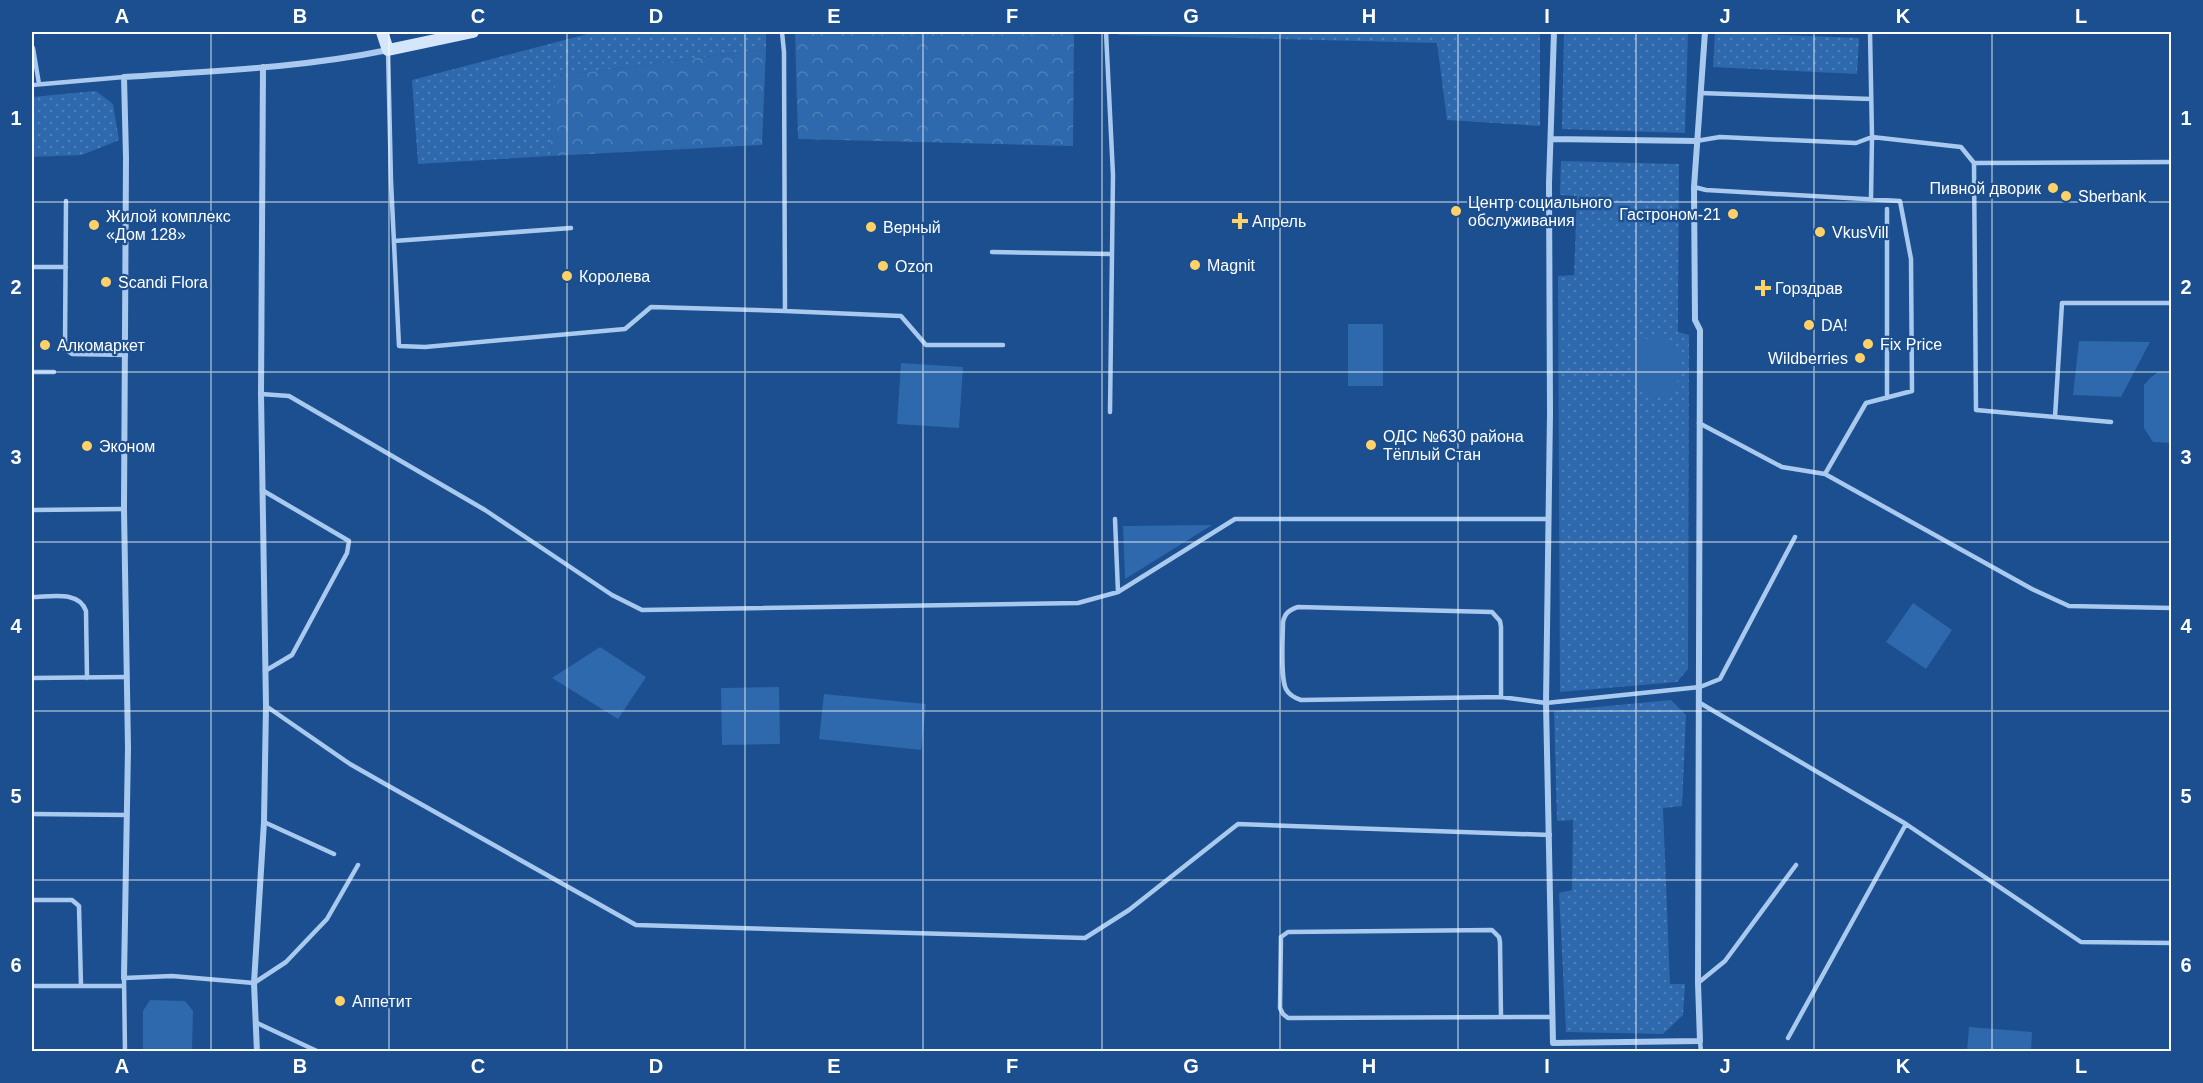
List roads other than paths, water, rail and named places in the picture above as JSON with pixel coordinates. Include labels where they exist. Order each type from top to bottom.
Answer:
[{"type":"street","points":[[382,32],[388,50]]},
{"type":"street","points":[[124,978],[128,815],[124,510],[126,355],[124,77],[263,67],[363,55],[472,32]]},
{"type":"street","points":[[1554,32],[1549,183],[1550,413],[1546,703],[1553,1043],[1700,1041],[1698,983],[1700,330],[1695,320],[1694,187],[1705,32]]},
{"type":"street","points":[[257,1052],[254,983],[264,822],[266,706],[261,394],[263,67]]},
{"type":"street","points":[[1552,139],[1696,141]]},
{"type":"lane","points":[[782,32],[785,311]]},
{"type":"lane","points":[[1106,32],[1113,175],[1110,412]]},
{"type":"lane","points":[[1870,32],[1871,198]]},
{"type":"lane","points":[[33,48],[39,84]]},
{"type":"lane","points":[[388,50],[399,346],[425,347],[625,329],[651,307],[901,316],[926,345],[1003,345]]},
{"type":"lane","points":[[32,85],[124,77]]},
{"type":"lane","points":[[1700,93],[1871,99]]},
{"type":"lane","points":[[1696,141],[1720,137],[1856,143],[1872,137],[1961,147],[1974,163],[1976,410],[2111,422]]},
{"type":"lane","points":[[1974,163],[2172,162]]},
{"type":"lane","points":[[1694,187],[1706,190],[1900,201],[1911,259],[1912,392],[1866,403],[1825,474]]},
{"type":"lane","points":[[66,201],[66,351],[72,354],[126,355]]},
{"type":"lane","points":[[1887,209],[1885,342],[1887,398]]},
{"type":"lane","points":[[394,241],[571,228]]},
{"type":"lane","points":[[992,252],[1112,254]]},
{"type":"lane","points":[[32,267],[66,267]]},
{"type":"lane","points":[[2055,417],[2062,303],[2172,303]]},
{"type":"lane","points":[[32,372],[54,372]]},
{"type":"lane","points":[[261,394],[289,396],[485,510],[612,595],[642,610],[1078,603],[1118,592],[1235,519],[1547,519]]},
{"type":"lane","points":[[1699,423],[1782,467],[1825,474],[2032,589],[2069,606],[2172,608]]},
{"type":"lane","points":[[262,490],[349,542],[347,553],[292,655],[265,671]]},
{"type":"lane","points":[[32,510],[124,510]]},
{"type":"lane","points":[[1114,519],[1118,592]]},
{"type":"lane","points":[[1501,698],[1501,627],[1492,612],[1298,607],[1290,609],[1284,615],[1282,622],[1286,689],[1301,700],[1501,698],[1546,703],[1700,687],[1720,679],[1795,537]]},
{"type":"lane","points":[[32,597],[77,598],[84,605],[87,678]]},
{"type":"lane","points":[[32,678],[127,677]]},
{"type":"lane","points":[[1700,704],[1906,824],[2081,942],[2172,943]]},
{"type":"lane","points":[[266,706],[376,779],[636,925],[1085,938],[1129,910],[1238,824],[1550,835]]},
{"type":"lane","points":[[32,814],[128,815]]},
{"type":"lane","points":[[264,822],[334,854]]},
{"type":"lane","points":[[1788,1038],[1906,824]]},
{"type":"lane","points":[[1698,983],[1725,961],[1796,864]]},
{"type":"lane","points":[[125,1052],[124,978],[172,976],[254,983],[286,963],[327,919],[358,865]]},
{"type":"lane","points":[[32,900],[72,900],[79,906],[81,986]]},
{"type":"lane","points":[[1501,1017],[1500,942],[1499,937],[1492,930],[1288,932],[1281,937],[1280,1008],[1288,1018],[1552,1017]]},
{"type":"lane","points":[[32,986],[124,986]]},
{"type":"lane","points":[[257,1023],[319,1052]]},
{"type":"lane","points":[[1700,1041],[1701,1052]]},
{"type":"lane","points":[[1552,1052],[1553,1043]]},
{"type":"place","name":"Пивной дворик","points":[[2053,188]]},
{"type":"place","name":"Sberbank","points":[[2066,196]]},
{"type":"place","name":"Центр социального обслуживания","points":[[1456,211]]},
{"type":"place","name":"Гастроном-21","points":[[1733,214]]},
{"type":"place","name":"Апрель","points":[[1240,221]]},
{"type":"place","name":"Жилой комплекс «Дом 128»","points":[[94,225]]},
{"type":"place","name":"Верный","points":[[871,227]]},
{"type":"place","name":"VkusVill","points":[[1820,232]]},
{"type":"place","name":"Magnit","points":[[1195,265]]},
{"type":"place","name":"Ozon","points":[[883,266]]},
{"type":"place","name":"Королева","points":[[567,276]]},
{"type":"place","name":"Scandi Flora","points":[[106,282]]},
{"type":"place","name":"Горздрав","points":[[1763,288]]},
{"type":"place","name":"DA!","points":[[1809,325]]},
{"type":"place","name":"Fix Price","points":[[1868,344]]},
{"type":"place","name":"Алкомаркет","points":[[45,345]]},
{"type":"place","name":"Wildberries","points":[[1860,358]]},
{"type":"place","name":"ОДС №630 района Тёплый Стан","points":[[1371,445]]},
{"type":"place","name":"Эконом","points":[[87,446]]},
{"type":"place","name":"Аппетит","points":[[340,1001]]}]
